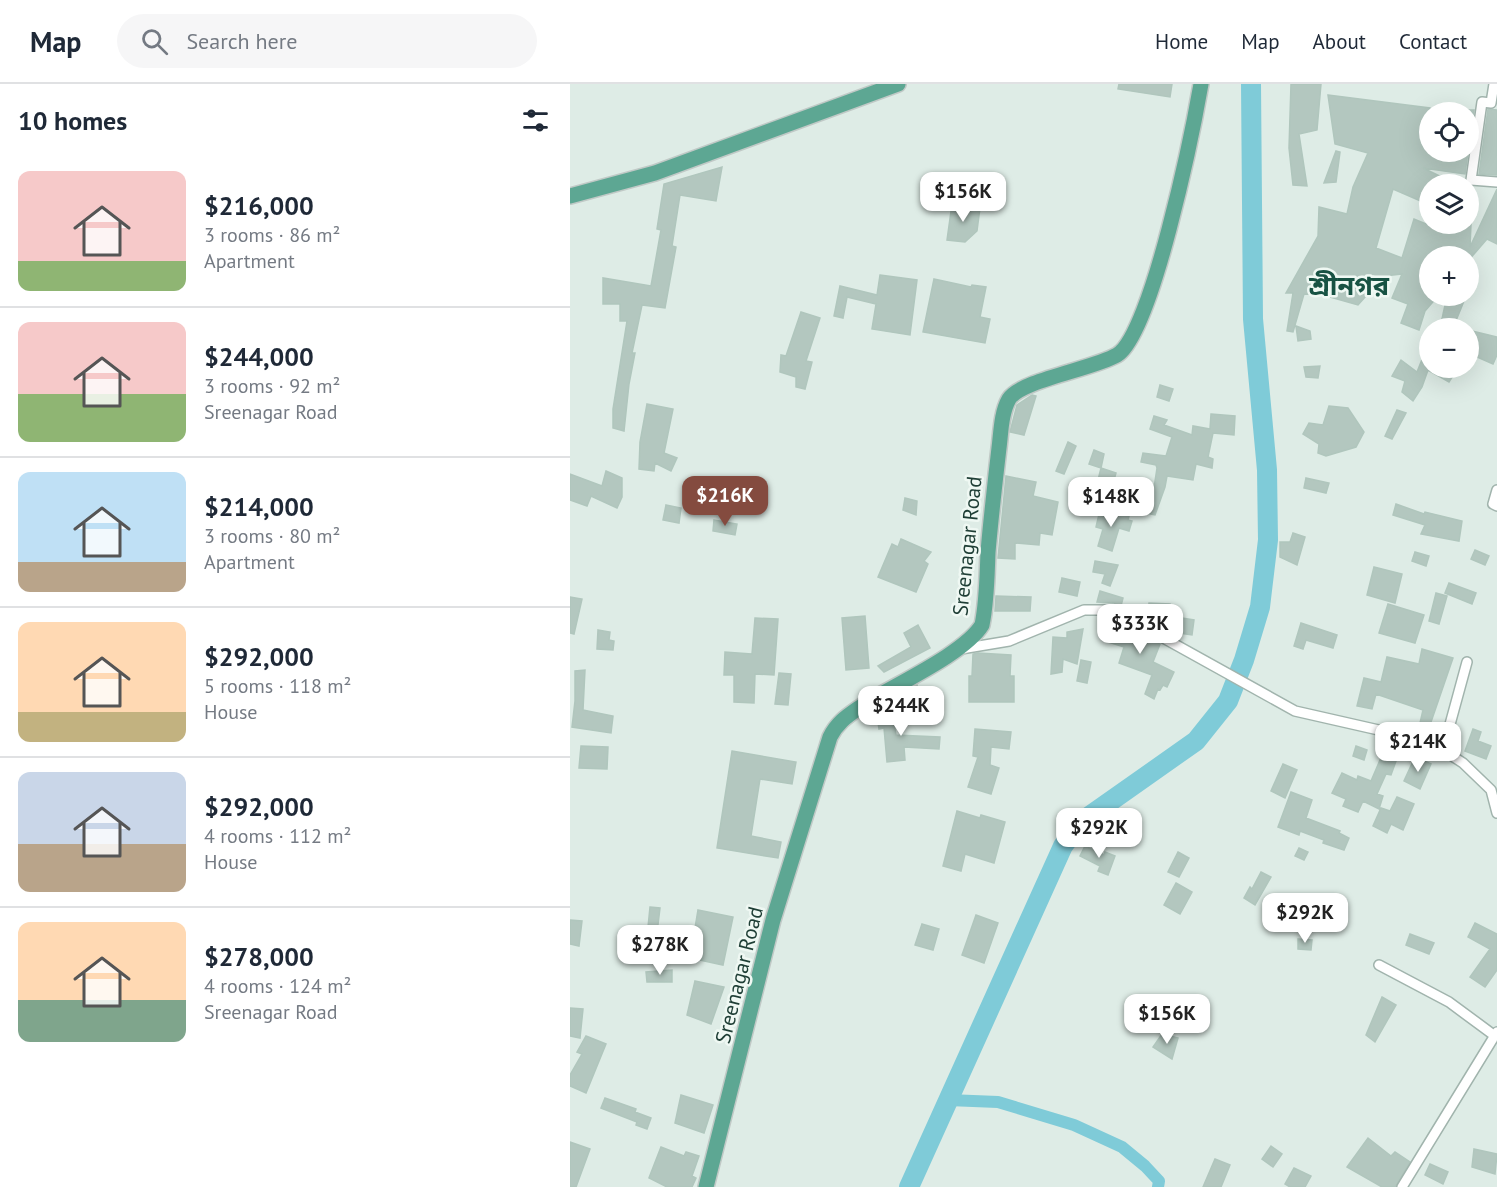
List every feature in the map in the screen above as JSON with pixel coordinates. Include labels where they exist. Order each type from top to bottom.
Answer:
[{"type":"main road","points":[[570,196],[656,172],[898,84]]},
{"type":"main road","name":"Sreenagar Road","points":[[706,1187],[773,920],[830,737],[840,720],[958,649],[976,634],[982,624],[992,507],[1006,406],[1016,391],[1095,365],[1119,354],[1131,338],[1159,263],[1190,143],[1201,84]]},
{"type":"street","points":[[1494,84],[1491,104],[1482,102],[1471,180],[1497,182]]},
{"type":"street","points":[[1497,490],[1493,504],[1497,506]]},
{"type":"street","points":[[958,649],[1009,641],[1084,610],[1113,610],[1296,711],[1405,736],[1443,750],[1494,788],[1497,813]]},
{"type":"street","points":[[1443,750],[1467,662]]},
{"type":"street","points":[[1379,965],[1449,1002],[1496,1034],[1402,1187]]},
{"type":"building","points":[[1119,84],[1172,84],[1170,97],[1118,89]]},
{"type":"building","points":[[1291,84],[1321,84],[1317,130],[1299,134],[1307,186],[1293,185],[1289,148]]},
{"type":"building","points":[[1328,95],[1419,107],[1419,162],[1467,162],[1465,174],[1423,168],[1435,174],[1419,174],[1419,200],[1393,189],[1376,248],[1402,258],[1414,219],[1419,221],[1419,234],[1471,234],[1470,246],[1419,246],[1419,306],[1429,306],[1423,318],[1419,318],[1419,330],[1401,323],[1408,304],[1392,298],[1402,274],[1384,276],[1358,305],[1330,297],[1331,295],[1304,294],[1293,332],[1287,331],[1293,293],[1286,293],[1318,236],[1319,207],[1347,214],[1353,187],[1368,153],[1335,144]]},
{"type":"building","points":[[1488,109],[1497,110],[1497,175],[1479,174]]},
{"type":"building","points":[[1336,151],[1340,152],[1336,182],[1324,183]]},
{"type":"building","points":[[722,167],[716,201],[680,195],[672,246],[676,247],[665,308],[642,305],[632,353],[635,353],[624,431],[613,428],[613,409],[627,321],[620,321],[620,304],[603,304],[603,278],[651,286],[661,230],[657,229],[664,184]]},
{"type":"building","points":[[1497,189],[1497,244],[1487,239],[1479,248],[1479,246],[1470,246],[1476,234],[1479,234],[1479,228]]},
{"type":"building","points":[[952,204],[980,208],[977,231],[965,242],[947,240]]},
{"type":"building","points":[[880,275],[917,280],[910,335],[872,329],[876,304],[847,297],[843,318],[834,316],[840,286],[877,295]]},
{"type":"building","points":[[934,279],[971,287],[972,285],[986,287],[980,317],[990,319],[985,343],[923,332]]},
{"type":"building","points":[[1445,306],[1462,306],[1457,318],[1442,318]]},
{"type":"building","points":[[801,312],[820,318],[806,361],[812,362],[805,389],[796,387],[796,377],[780,372],[781,355],[786,356]]},
{"type":"building","points":[[1296,326],[1310,331],[1311,339],[1298,341]]},
{"type":"building","points":[[1479,333],[1497,337],[1497,355],[1493,364],[1479,358]]},
{"type":"building","points":[[1401,360],[1417,372],[1419,367],[1419,378],[1425,378],[1413,401],[1402,392],[1405,381],[1392,376]]},
{"type":"building","points":[[1320,366],[1318,378],[1306,377],[1304,367]]},
{"type":"building","points":[[1160,385],[1173,389],[1169,401],[1157,397]]},
{"type":"building","points":[[1032,395],[1036,396],[1024,435],[1010,432],[1017,405]]},
{"type":"building","points":[[647,404],[673,409],[664,453],[677,458],[671,471],[655,463],[654,471],[639,469],[640,442]]},
{"type":"building","points":[[1329,406],[1348,408],[1364,432],[1356,447],[1326,456],[1318,453],[1319,444],[1303,434],[1309,423],[1323,425]]},
{"type":"building","points":[[1397,410],[1406,413],[1392,439],[1385,436]]},
{"type":"building","points":[[1211,414],[1235,416],[1234,435],[1213,433],[1208,457],[1213,459],[1212,468],[1196,464],[1193,480],[1167,476],[1155,515],[1150,514],[1157,468],[1156,465],[1141,462],[1143,453],[1166,456],[1172,437],[1150,429],[1154,416],[1167,420],[1164,425],[1192,435],[1193,426],[1210,429]]},
{"type":"building","points":[[1068,442],[1076,446],[1064,474],[1056,471]]},
{"type":"building","points":[[1094,450],[1104,454],[1101,468],[1089,464]]},
{"type":"building","points":[[1101,468],[1116,473],[1114,480],[1122,482],[1117,498],[1095,492]]},
{"type":"building","points":[[606,471],[622,478],[622,497],[617,508],[591,496],[587,506],[570,500],[570,474],[602,486]]},
{"type":"building","points":[[1006,476],[1036,482],[1033,496],[1058,502],[1052,535],[1040,533],[1039,545],[1015,543],[1015,559],[998,558]]},
{"type":"building","points":[[1306,478],[1329,483],[1326,493],[1304,488]]},
{"type":"building","points":[[1075,485],[1093,490],[1088,512],[1070,507]]},
{"type":"building","points":[[905,498],[917,501],[916,515],[903,510]]},
{"type":"building","points":[[1396,504],[1424,514],[1425,512],[1462,521],[1459,541],[1421,534],[1425,525],[1393,515]]},
{"type":"building","points":[[666,505],[681,508],[679,523],[663,520]]},
{"type":"building","points":[[1100,510],[1129,516],[1128,520],[1132,521],[1129,531],[1119,528],[1112,551],[1098,546],[1103,529],[1096,527]]},
{"type":"building","points":[[714,520],[737,524],[735,535],[713,531]]},
{"type":"building","points":[[1293,533],[1305,537],[1297,565],[1280,557],[1280,542],[1290,542]]},
{"type":"building","points":[[901,539],[931,552],[924,561],[928,564],[916,592],[878,577],[892,544],[898,547]]},
{"type":"building","points":[[1475,550],[1489,556],[1485,565],[1471,559]]},
{"type":"building","points":[[1415,552],[1429,556],[1426,566],[1412,561]]},
{"type":"building","points":[[1095,561],[1118,565],[1110,586],[1102,583],[1105,574],[1093,572]]},
{"type":"building","points":[[1374,567],[1402,574],[1395,603],[1367,595]]},
{"type":"building","points":[[1062,578],[1080,582],[1077,596],[1059,592]]},
{"type":"building","points":[[1449,583],[1476,593],[1472,604],[1445,593]]},
{"type":"building","points":[[1100,591],[1123,598],[1121,606],[1114,603],[1097,602]]},
{"type":"building","points":[[1436,593],[1447,596],[1439,624],[1429,621]]},
{"type":"building","points":[[996,596],[1031,597],[1030,611],[995,611]]},
{"type":"building","points":[[570,597],[582,599],[574,634],[570,633]]},
{"type":"building","points":[[1149,603],[1170,604],[1169,616],[1194,620],[1192,635],[1165,631],[1147,621]]},
{"type":"building","points":[[1388,604],[1424,615],[1415,643],[1379,633]]},
{"type":"building","points":[[865,616],[869,668],[846,670],[842,618]]},
{"type":"building","points":[[755,618],[778,619],[774,675],[755,674],[754,703],[734,702],[734,675],[724,675],[725,652],[752,654]]},
{"type":"building","points":[[1111,621],[1131,628],[1160,644],[1153,662],[1174,672],[1167,687],[1163,685],[1160,690],[1158,689],[1154,699],[1145,694],[1152,675],[1119,663],[1124,647],[1105,641]]},
{"type":"building","points":[[1301,623],[1337,635],[1333,648],[1306,640],[1303,649],[1294,646]]},
{"type":"building","points":[[918,625],[930,648],[884,672],[878,666],[911,647],[904,633]]},
{"type":"building","points":[[1083,629],[1077,664],[1063,659],[1062,672],[1051,674],[1053,637],[1067,638],[1067,632]]},
{"type":"building","points":[[598,630],[610,632],[609,640],[614,641],[613,650],[597,649]]},
{"type":"building","points":[[1422,649],[1453,658],[1430,725],[1420,723],[1423,710],[1376,694],[1372,709],[1357,706],[1364,678],[1381,682],[1387,657],[1419,664]]},
{"type":"building","points":[[973,654],[1011,655],[1010,676],[1014,676],[1014,702],[969,702],[969,676],[972,676]]},
{"type":"building","points":[[1081,660],[1091,662],[1087,683],[1077,681]]},
{"type":"building","points":[[585,670],[583,710],[613,716],[611,733],[572,727],[575,671]]},
{"type":"building","points":[[779,673],[791,674],[788,705],[775,704]]},
{"type":"building","points":[[917,685],[923,704],[896,710],[892,699]]},
{"type":"building","points":[[891,705],[896,735],[940,737],[939,749],[904,747],[905,760],[887,762],[884,728],[879,729],[876,708]]},
{"type":"building","points":[[975,729],[1011,732],[1009,749],[991,747],[990,765],[999,768],[991,794],[968,787],[978,757],[973,756]]},
{"type":"building","points":[[1473,729],[1481,732],[1478,741],[1491,746],[1486,759],[1465,751]]},
{"type":"building","points":[[581,746],[608,747],[607,769],[579,768]]},
{"type":"building","points":[[1356,746],[1367,750],[1364,760],[1353,756]]},
{"type":"building","points":[[1391,747],[1400,750],[1391,775],[1386,774],[1377,794],[1383,796],[1379,809],[1363,801],[1358,812],[1343,806],[1346,799],[1332,793],[1342,773],[1357,780],[1358,776],[1371,781],[1380,760],[1385,762]]},
{"type":"building","points":[[732,751],[796,762],[792,784],[760,779],[751,836],[781,842],[778,858],[717,848]]},
{"type":"building","points":[[1415,757],[1431,764],[1420,789],[1404,781]]},
{"type":"building","points":[[1283,764],[1297,770],[1285,798],[1271,791]]},
{"type":"building","points":[[1291,792],[1312,800],[1306,818],[1340,831],[1339,833],[1349,838],[1344,850],[1323,843],[1324,840],[1300,831],[1299,835],[1278,827]]},
{"type":"building","points":[[1397,797],[1414,804],[1403,830],[1391,824],[1387,833],[1373,826],[1381,808],[1390,811]]},
{"type":"building","points":[[957,811],[1005,822],[994,863],[965,854],[961,871],[943,866]]},
{"type":"building","points":[[1085,846],[1104,855],[1105,852],[1115,856],[1108,875],[1098,871],[1100,866],[1080,856]]},
{"type":"building","points":[[1299,848],[1308,852],[1304,860],[1295,856]]},
{"type":"building","points":[[1178,852],[1189,858],[1179,877],[1168,872]]},
{"type":"building","points":[[1261,872],[1271,877],[1255,905],[1244,898]]},
{"type":"building","points":[[1176,883],[1192,892],[1180,914],[1164,905]]},
{"type":"building","points":[[650,907],[660,908],[654,958],[645,957]]},
{"type":"building","points":[[698,910],[733,917],[723,965],[690,958]]},
{"type":"building","points":[[976,915],[998,923],[984,963],[962,955]]},
{"type":"building","points":[[570,920],[582,921],[579,946],[570,944]]},
{"type":"building","points":[[1475,923],[1497,934],[1497,970],[1485,987],[1470,977],[1490,949],[1468,937]]},
{"type":"building","points":[[922,924],[939,929],[933,950],[915,945]]},
{"type":"building","points":[[1410,934],[1434,943],[1429,954],[1406,945]]},
{"type":"building","points":[[1298,939],[1312,940],[1311,950],[1298,949]]},
{"type":"building","points":[[672,970],[672,982],[647,982],[646,972]]},
{"type":"building","points":[[695,981],[724,987],[711,1024],[687,1015]]},
{"type":"building","points":[[1382,997],[1396,1005],[1375,1042],[1366,1035]]},
{"type":"building","points":[[570,1008],[583,1009],[580,1038],[570,1036]]},
{"type":"building","points":[[1162,1034],[1178,1038],[1172,1059],[1153,1047]]},
{"type":"building","points":[[586,1036],[606,1044],[586,1093],[570,1086],[570,1075],[582,1054],[577,1052]]},
{"type":"building","points":[[681,1095],[713,1105],[704,1133],[675,1123]]},
{"type":"building","points":[[605,1098],[636,1109],[635,1112],[651,1118],[647,1129],[636,1125],[637,1122],[601,1108]]},
{"type":"building","points":[[1368,1138],[1391,1156],[1395,1152],[1410,1162],[1395,1187],[1382,1187],[1347,1167]]},
{"type":"building","points":[[570,1142],[590,1149],[576,1187],[570,1187]]},
{"type":"building","points":[[1271,1146],[1282,1154],[1273,1167],[1262,1159]]},
{"type":"building","points":[[661,1147],[684,1156],[686,1152],[699,1156],[692,1176],[696,1178],[692,1187],[667,1187],[649,1178]]},
{"type":"building","points":[[1474,1149],[1497,1154],[1495,1174],[1472,1167]]},
{"type":"building","points":[[1215,1159],[1230,1165],[1221,1187],[1203,1187]]},
{"type":"building","points":[[1430,1164],[1448,1172],[1443,1184],[1425,1175]]},
{"type":"building","points":[[1294,1168],[1311,1176],[1305,1187],[1290,1187],[1285,1184]]},
{"type":"waterway","points":[[909,1187],[1063,846],[1081,822],[1196,741],[1228,701],[1244,660],[1260,607],[1268,540],[1267,470],[1253,319],[1251,84]]},
{"type":"waterway","points":[[948,1100],[998,1102],[1074,1125],[1122,1147],[1159,1181],[1158,1187]]},
{"type":"district","name":"শ্রীনগর","points":[[1349,285]]}]
